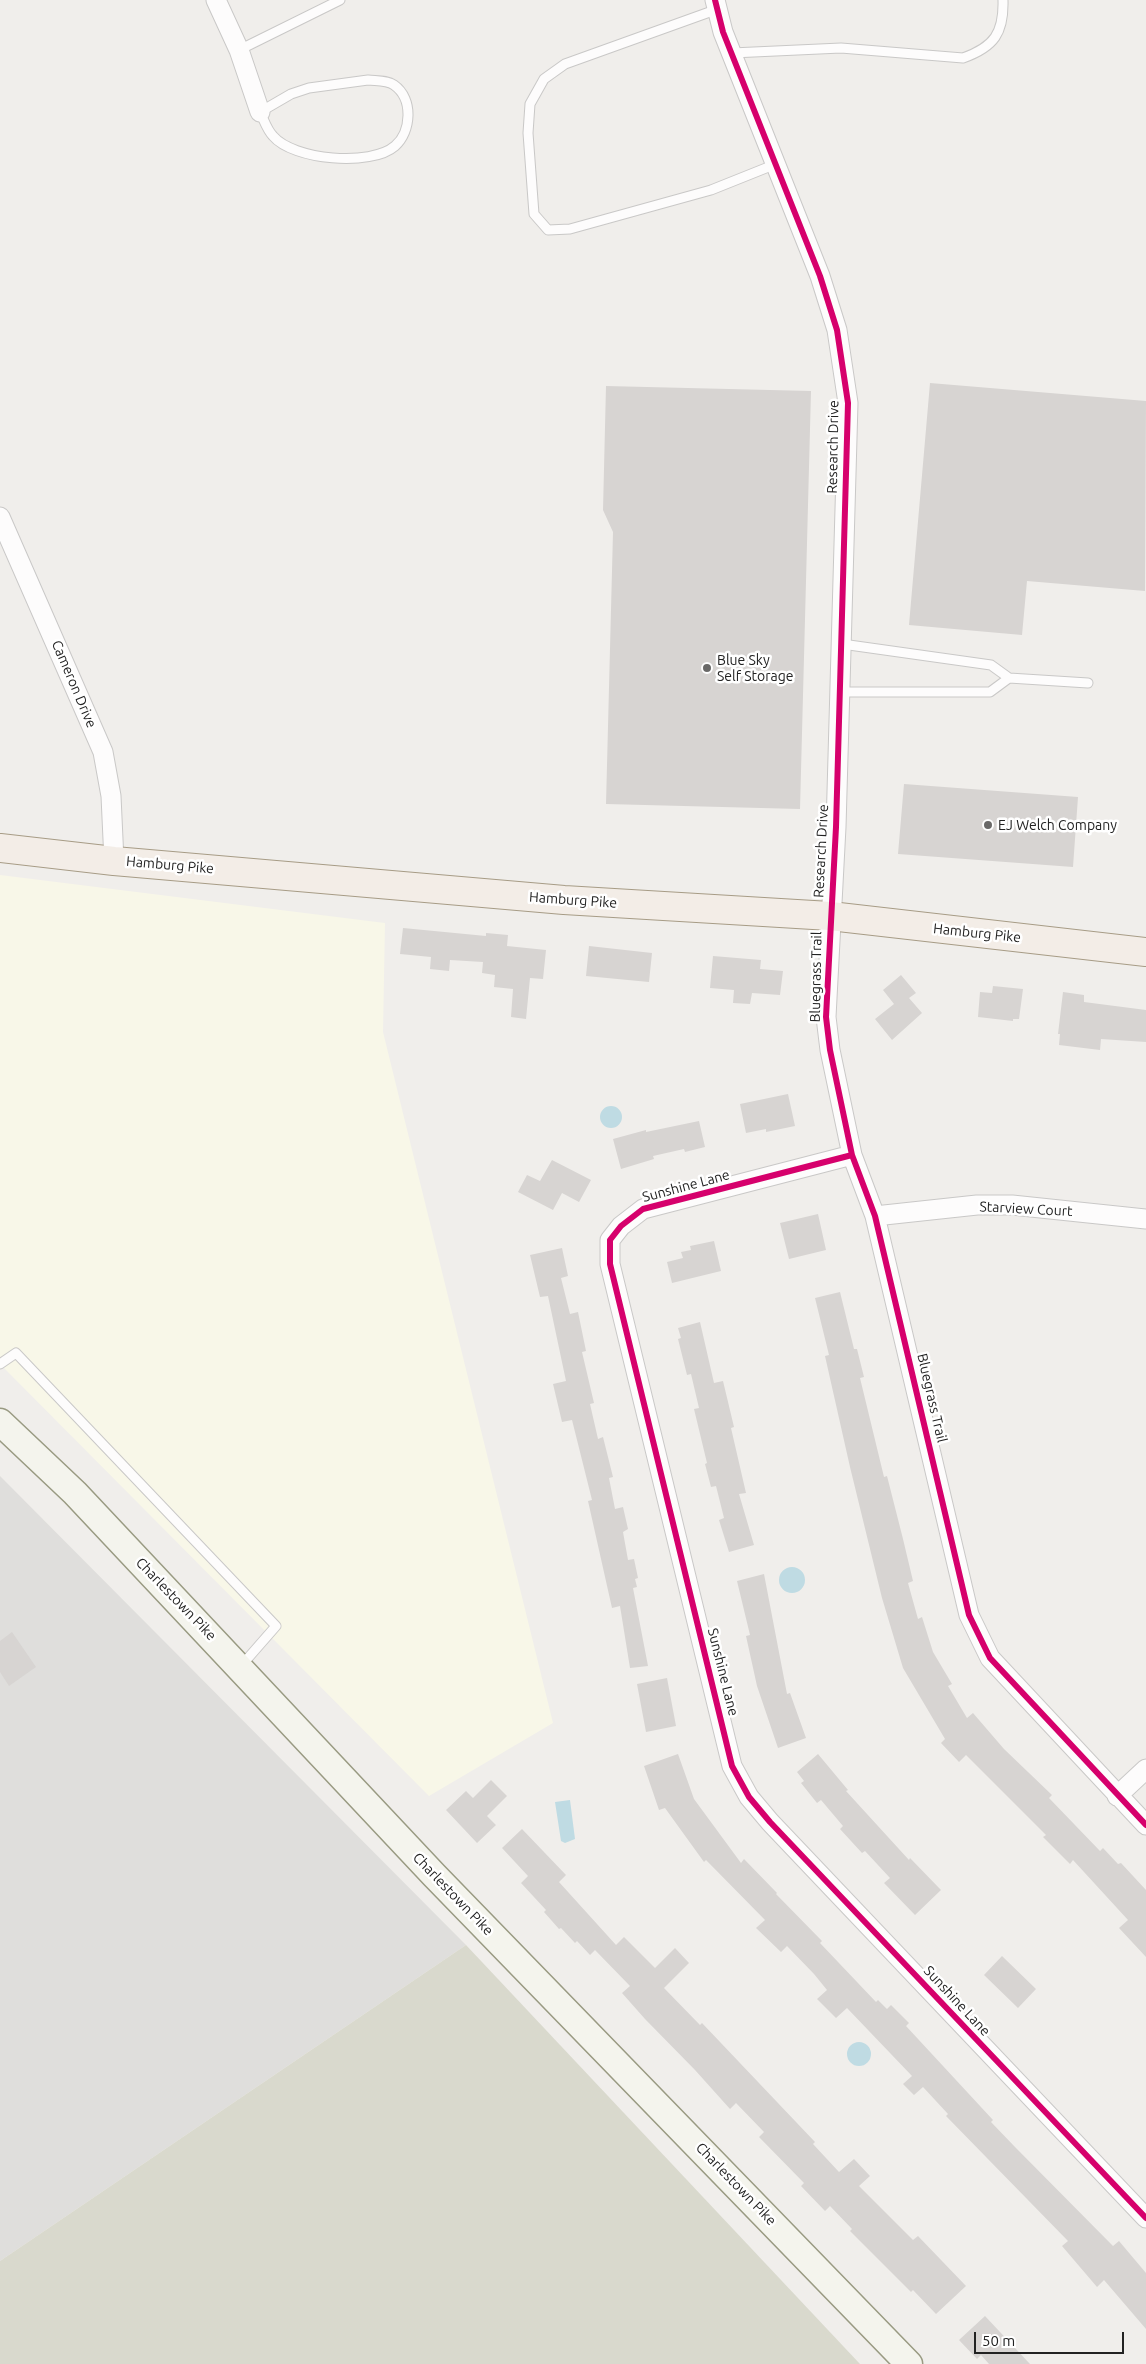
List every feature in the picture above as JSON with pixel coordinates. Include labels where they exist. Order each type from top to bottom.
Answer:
[{"type":"main road","name":"Hamburg Pike","points":[[0,848],[564,900],[830,916],[1146,952]]},
{"type":"street","points":[[216,0],[239,50],[260,112]]},
{"type":"street","name":"Research Drive","points":[[716,4],[732,54],[820,276],[837,330],[848,403],[836,827],[830,916]]},
{"type":"street","name":"Cameron Drive","points":[[0,517],[103,752],[111,796],[114,860]]},
{"type":"street","name":"Bluegrass Trail","points":[[830,916],[826,1017],[830,1050],[852,1155],[875,1216],[969,1615],[990,1658],[1146,1825]]},
{"type":"street","name":"Sunshine Lane","points":[[852,1155],[643,1209],[621,1226],[610,1240],[610,1264],[732,1766],[749,1797],[770,1822],[1146,2218]]},
{"type":"street","name":"Starview Court","points":[[875,1216],[977,1205],[1012,1205],[1146,1219]]},
{"type":"street","name":"Charlestown Pike","points":[[0,1422],[82,1501],[427,1868],[909,2364]]},
{"type":"street","points":[[1117,1796],[1146,1769]]},
{"type":"lane","points":[[239,50],[340,0]]},
{"type":"lane","points":[[732,54],[841,48],[963,58],[980,52],[997,37],[1004,19],[1003,0]]},
{"type":"lane","points":[[716,4],[565,64],[544,79],[530,104],[528,133],[534,214],[548,230],[570,229],[711,190],[776,164]]},
{"type":"lane","points":[[359,81],[382,81],[393,85],[402,93],[407,107],[407,122],[404,136],[384,153],[373,156],[320,157],[300,153],[273,136],[260,112],[291,94],[309,88],[359,81]]},
{"type":"lane","points":[[842,644],[991,665],[1009,678],[1088,683]]},
{"type":"lane","points":[[840,692],[990,692],[1009,678]]},
{"type":"lane","points":[[0,1364],[16,1352],[276,1626],[240,1667]]},
{"type":"shaded area","points":[[0,875],[385,923],[383,1032],[553,1723],[429,1796],[0,1364]]},
{"type":"shaded area","points":[[0,1476],[466,1945],[0,2261]]},
{"type":"shaded area","points":[[466,1945],[860,2364],[0,2364],[0,2261]]},
{"type":"water","points":[[611,1106],[619,1109],[622,1117],[619,1125],[611,1128],[603,1125],[600,1117],[603,1109]]},
{"type":"water","points":[[792,1567],[801,1571],[805,1580],[801,1589],[792,1593],[783,1589],[779,1580],[783,1571]]},
{"type":"water","points":[[570,1800],[575,1839],[565,1843],[561,1841],[555,1802]]},
{"type":"water","points":[[859,2042],[867,2046],[871,2054],[867,2062],[859,2066],[851,2062],[847,2054],[851,2046]]},
{"type":"building","points":[[930,383],[1146,401],[1145,591],[1027,581],[1022,635],[909,625]]},
{"type":"building","name":"Blue Sky Self Storage","points":[[606,386],[811,391],[800,809],[606,804],[613,532],[603,510]]},
{"type":"building","name":"EJ Welch Company","points":[[904,784],[1078,797],[1073,867],[898,854]]},
{"type":"building","points":[[403,928],[486,936],[486,933],[508,935],[507,946],[546,950],[543,979],[530,978],[526,1019],[511,1017],[513,989],[494,987],[495,975],[482,973],[483,962],[450,960],[449,971],[430,969],[431,957],[400,954]]},
{"type":"building","points":[[589,946],[652,953],[649,982],[586,976]]},
{"type":"building","points":[[713,956],[761,960],[760,969],[783,971],[780,995],[752,993],[750,1004],[733,1003],[734,990],[710,988]]},
{"type":"building","points":[[901,975],[916,993],[909,998],[922,1013],[892,1040],[875,1019],[894,1004],[883,990]]},
{"type":"building","points":[[993,986],[1023,989],[1019,1019],[1013,1019],[1013,1021],[978,1017],[980,992],[992,993]]},
{"type":"building","points":[[1063,992],[1084,995],[1084,1002],[1146,1010],[1146,1042],[1101,1039],[1100,1050],[1059,1045],[1060,1034],[1058,1034]]},
{"type":"building","points":[[788,1094],[795,1126],[766,1132],[766,1129],[746,1133],[740,1104]]},
{"type":"building","points":[[699,1121],[705,1147],[685,1152],[684,1149],[653,1156],[654,1159],[621,1169],[613,1139],[646,1130],[646,1132]]},
{"type":"building","points":[[552,1160],[591,1180],[579,1202],[562,1193],[553,1210],[518,1192],[527,1175],[540,1181]]},
{"type":"building","points":[[818,1214],[826,1250],[789,1259],[780,1223]]},
{"type":"building","points":[[714,1241],[721,1271],[672,1283],[667,1262],[683,1258],[681,1252],[691,1250],[690,1246]]},
{"type":"building","points":[[562,1248],[568,1276],[561,1278],[570,1314],[578,1312],[586,1351],[582,1352],[594,1403],[590,1404],[598,1439],[603,1437],[613,1477],[609,1478],[615,1509],[623,1507],[628,1529],[623,1532],[628,1560],[634,1559],[638,1578],[635,1579],[637,1587],[633,1588],[648,1666],[630,1668],[620,1606],[612,1608],[588,1501],[592,1500],[572,1420],[562,1422],[553,1384],[566,1381],[548,1296],[540,1297],[530,1255]]},
{"type":"building","points":[[840,1292],[854,1349],[857,1349],[864,1377],[860,1378],[884,1477],[887,1476],[913,1581],[908,1583],[918,1619],[922,1617],[933,1652],[952,1684],[948,1686],[967,1718],[973,1713],[1004,1749],[1052,1795],[1049,1798],[1100,1851],[1103,1848],[1118,1864],[1121,1863],[1146,1890],[1146,1957],[1119,1928],[1128,1920],[1073,1860],[1070,1864],[1043,1837],[1046,1835],[966,1755],[959,1762],[941,1743],[945,1739],[903,1668],[882,1598],[850,1467],[825,1356],[829,1355],[815,1298]]},
{"type":"building","points":[[700,1322],[714,1383],[723,1381],[734,1427],[731,1428],[746,1493],[739,1494],[754,1545],[729,1552],[719,1520],[724,1518],[716,1486],[711,1487],[705,1464],[707,1463],[694,1409],[699,1408],[691,1374],[687,1375],[678,1339],[681,1338],[678,1328]]},
{"type":"building","points":[[764,1574],[787,1694],[790,1693],[806,1738],[778,1748],[757,1686],[746,1636],[750,1635],[737,1581]]},
{"type":"building","points":[[12,1632],[36,1667],[9,1686],[0,1672],[0,1641]]},
{"type":"building","points":[[667,1678],[676,1726],[646,1732],[637,1684]]},
{"type":"building","points":[[678,1754],[694,1799],[741,1863],[744,1859],[822,1941],[820,1943],[876,2002],[878,2000],[887,2009],[891,2005],[909,2023],[906,2026],[993,2120],[991,2122],[1113,2246],[1119,2241],[1146,2273],[1146,2329],[1104,2280],[1097,2287],[1062,2246],[1068,2241],[946,2116],[948,2114],[923,2087],[914,2095],[903,2084],[912,2076],[847,2008],[836,2018],[817,1999],[827,1990],[814,1974],[787,1946],[781,1952],[756,1928],[765,1920],[706,1860],[704,1862],[665,1808],[659,1810],[644,1766]]},
{"type":"building","points":[[818,1754],[848,1790],[846,1791],[909,1860],[910,1858],[941,1890],[915,1915],[884,1883],[890,1878],[865,1851],[862,1853],[840,1829],[843,1826],[821,1800],[817,1803],[801,1783],[804,1781],[797,1772]]},
{"type":"building","points":[[491,1780],[507,1796],[487,1816],[496,1825],[477,1843],[446,1810],[466,1791],[473,1798]]},
{"type":"building","points":[[522,1829],[566,1875],[559,1882],[616,1945],[624,1937],[655,1968],[675,1948],[689,1963],[664,1988],[700,2025],[702,2023],[815,2142],[813,2144],[839,2172],[854,2159],[870,2176],[859,2186],[913,2240],[918,2236],[966,2286],[936,2314],[913,2290],[911,2292],[850,2231],[852,2229],[830,2206],[825,2211],[801,2186],[804,2183],[759,2137],[764,2132],[736,2103],[730,2109],[622,1993],[630,1986],[595,1950],[590,1955],[577,1941],[575,1943],[561,1928],[559,1929],[544,1912],[546,1910],[521,1883],[528,1876],[502,1848]]},
{"type":"building","points":[[1002,1956],[1036,1989],[1018,2008],[984,1975]]},
{"type":"building","points":[[985,2316],[1030,2364],[989,2364],[981,2355],[977,2359],[959,2340]]},
{"type":"cycle path","points":[[715,0],[723,32],[820,276],[837,330],[848,403],[836,827],[826,1017],[830,1050],[852,1155],[875,1216],[969,1615],[990,1658],[1146,1825]]},
{"type":"cycle path","points":[[852,1155],[643,1209],[621,1226],[610,1240],[610,1264],[732,1766],[749,1797],[770,1822],[1146,2218]]},
{"type":"place","name":"Blue Sky Self Storage","points":[[707,668]]},
{"type":"place","name":"EJ Welch Company","points":[[988,825]]}]
